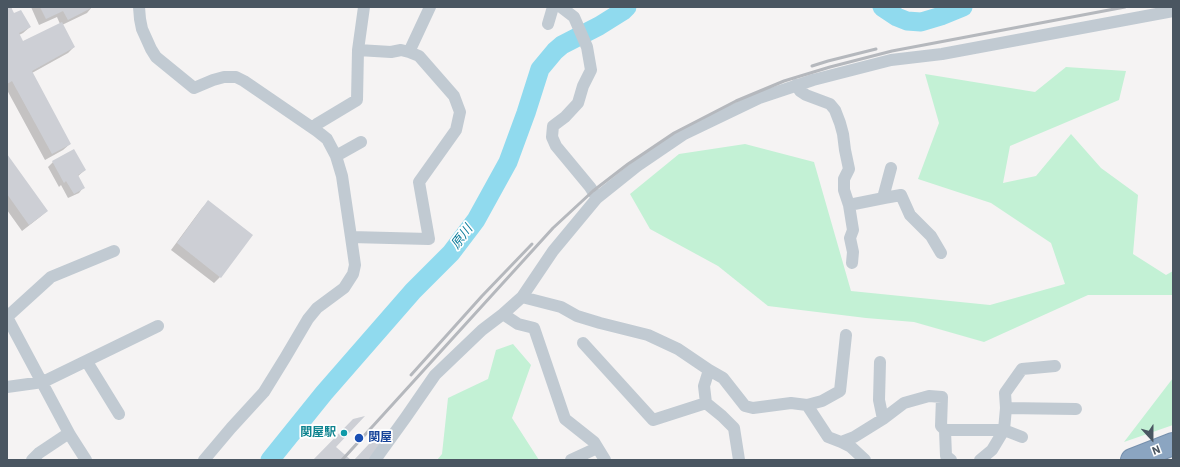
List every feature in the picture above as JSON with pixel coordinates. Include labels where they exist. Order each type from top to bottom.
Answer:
[{"type":"highway","points":[[1132,460],[1173,444]]},
{"type":"street","points":[[140,7],[142,29],[156,57],[194,88],[224,77],[236,77],[317,131],[326,139],[336,156],[342,176],[355,265],[353,274],[344,288],[317,308],[308,319],[264,392],[230,428],[204,460]]},
{"type":"street","points":[[409,52],[430,7]]},
{"type":"street","points":[[548,24],[553,7]]},
{"type":"street","points":[[561,7],[574,17],[587,47],[591,70],[583,86],[578,103],[565,117],[553,126],[552,136],[556,146],[584,179],[597,198]]},
{"type":"street","points":[[317,131],[317,124],[357,100],[358,50],[367,8]]},
{"type":"street","points":[[375,460],[435,374],[482,330],[522,297],[553,251],[597,198],[637,166],[684,134],[759,98],[813,80],[891,60],[942,54],[1173,11]]},
{"type":"street","points":[[351,238],[429,239],[419,182],[456,130],[460,112],[454,96],[419,56],[401,50],[390,52],[358,50]]},
{"type":"street","points":[[796,85],[800,91],[806,95],[830,104],[835,110],[843,134],[844,150],[849,169],[844,179],[844,190],[849,204],[853,230],[850,238],[853,252],[852,264]]},
{"type":"street","points":[[336,156],[361,142]]},
{"type":"street","points":[[884,198],[891,168]]},
{"type":"street","points":[[849,204],[901,195],[910,215],[931,236],[941,253]]},
{"type":"street","points":[[86,460],[69,433],[7,317],[51,277],[114,251]]},
{"type":"street","points":[[522,297],[561,307],[577,316],[600,323],[648,335],[678,349],[708,370],[723,378],[745,406],[753,408],[791,403],[807,405],[822,401],[840,391],[846,335]]},
{"type":"street","points":[[503,314],[518,324],[534,328],[565,419],[594,442],[605,460]]},
{"type":"street","points":[[7,387],[43,382],[87,362],[158,326]]},
{"type":"street","points":[[583,343],[653,420],[706,403]]},
{"type":"street","points":[[87,362],[119,414]]},
{"type":"street","points":[[880,362],[879,400],[883,419]]},
{"type":"street","points":[[980,460],[992,450],[1004,430],[1006,408],[1005,393],[1022,369],[1055,366]]},
{"type":"street","points":[[708,370],[704,386],[706,403],[734,428],[737,460]]},
{"type":"street","points":[[841,442],[854,437],[883,419],[904,403],[929,396],[942,396],[941,426],[945,430],[946,456],[951,460]]},
{"type":"street","points":[[807,405],[828,437],[851,447],[865,460]]},
{"type":"street","points":[[1006,408],[1076,409]]},
{"type":"street","points":[[945,430],[1004,430],[1022,437]]},
{"type":"street","points":[[32,460],[39,453],[69,433]]},
{"type":"street","points":[[571,460],[597,448]]},
{"type":"green space","points":[[1066,67],[1126,71],[1119,100],[1010,146],[1003,183],[1036,176],[1071,134],[1101,168],[1138,195],[1133,254],[1166,275],[1173,271],[1173,295],[1088,295],[984,342],[914,322],[866,318],[768,306],[718,266],[650,229],[630,194],[679,154],[745,144],[814,162],[851,291],[990,305],[1065,284],[1051,243],[991,203],[918,179],[939,123],[925,74],[1035,92]]},
{"type":"green space","points":[[513,344],[531,365],[512,418],[539,460],[437,460],[442,454],[448,398],[488,379],[496,350]]},
{"type":"green space","points":[[1173,378],[1173,425],[1124,442]]},
{"type":"building","points":[[7,7],[11,7],[14,13],[21,10],[31,27],[19,33],[23,41],[62,22],[75,47],[32,71],[71,144],[52,154],[12,81],[7,84]]},
{"type":"building","points":[[40,7],[93,7],[68,20],[63,11],[46,19]]},
{"type":"building","points":[[74,149],[86,170],[78,175],[85,188],[74,194],[66,181],[64,183],[52,161]]},
{"type":"building","points":[[7,154],[48,211],[29,225],[7,194]]},
{"type":"building","points":[[208,200],[253,235],[221,278],[177,243]]},
{"type":"building","name":"関屋駅","points":[[365,416],[336,447],[351,460],[313,460],[353,419]]},
{"type":"building","name":"関屋駅","points":[[382,430],[382,446],[369,460],[354,460]]},
{"type":"waterway","name":"原川","points":[[270,460],[324,393],[413,291],[451,253],[476,220],[508,162],[540,69],[562,45],[599,26],[627,7]]},
{"type":"waterway","name":"原川","points":[[882,7],[897,17],[907,21],[921,22],[963,7]]},
{"type":"railway","points":[[342,460],[553,228],[593,191],[628,164],[674,133],[736,101],[784,81],[830,67],[892,51],[1125,7]]},
{"type":"railway","points":[[812,66],[876,49]]},
{"type":"railway","points":[[411,375],[482,296],[532,244]]},
{"type":"place","name":"関屋駅","points":[[344,433]]},
{"type":"place","name":"関屋","points":[[359,438]]}]
